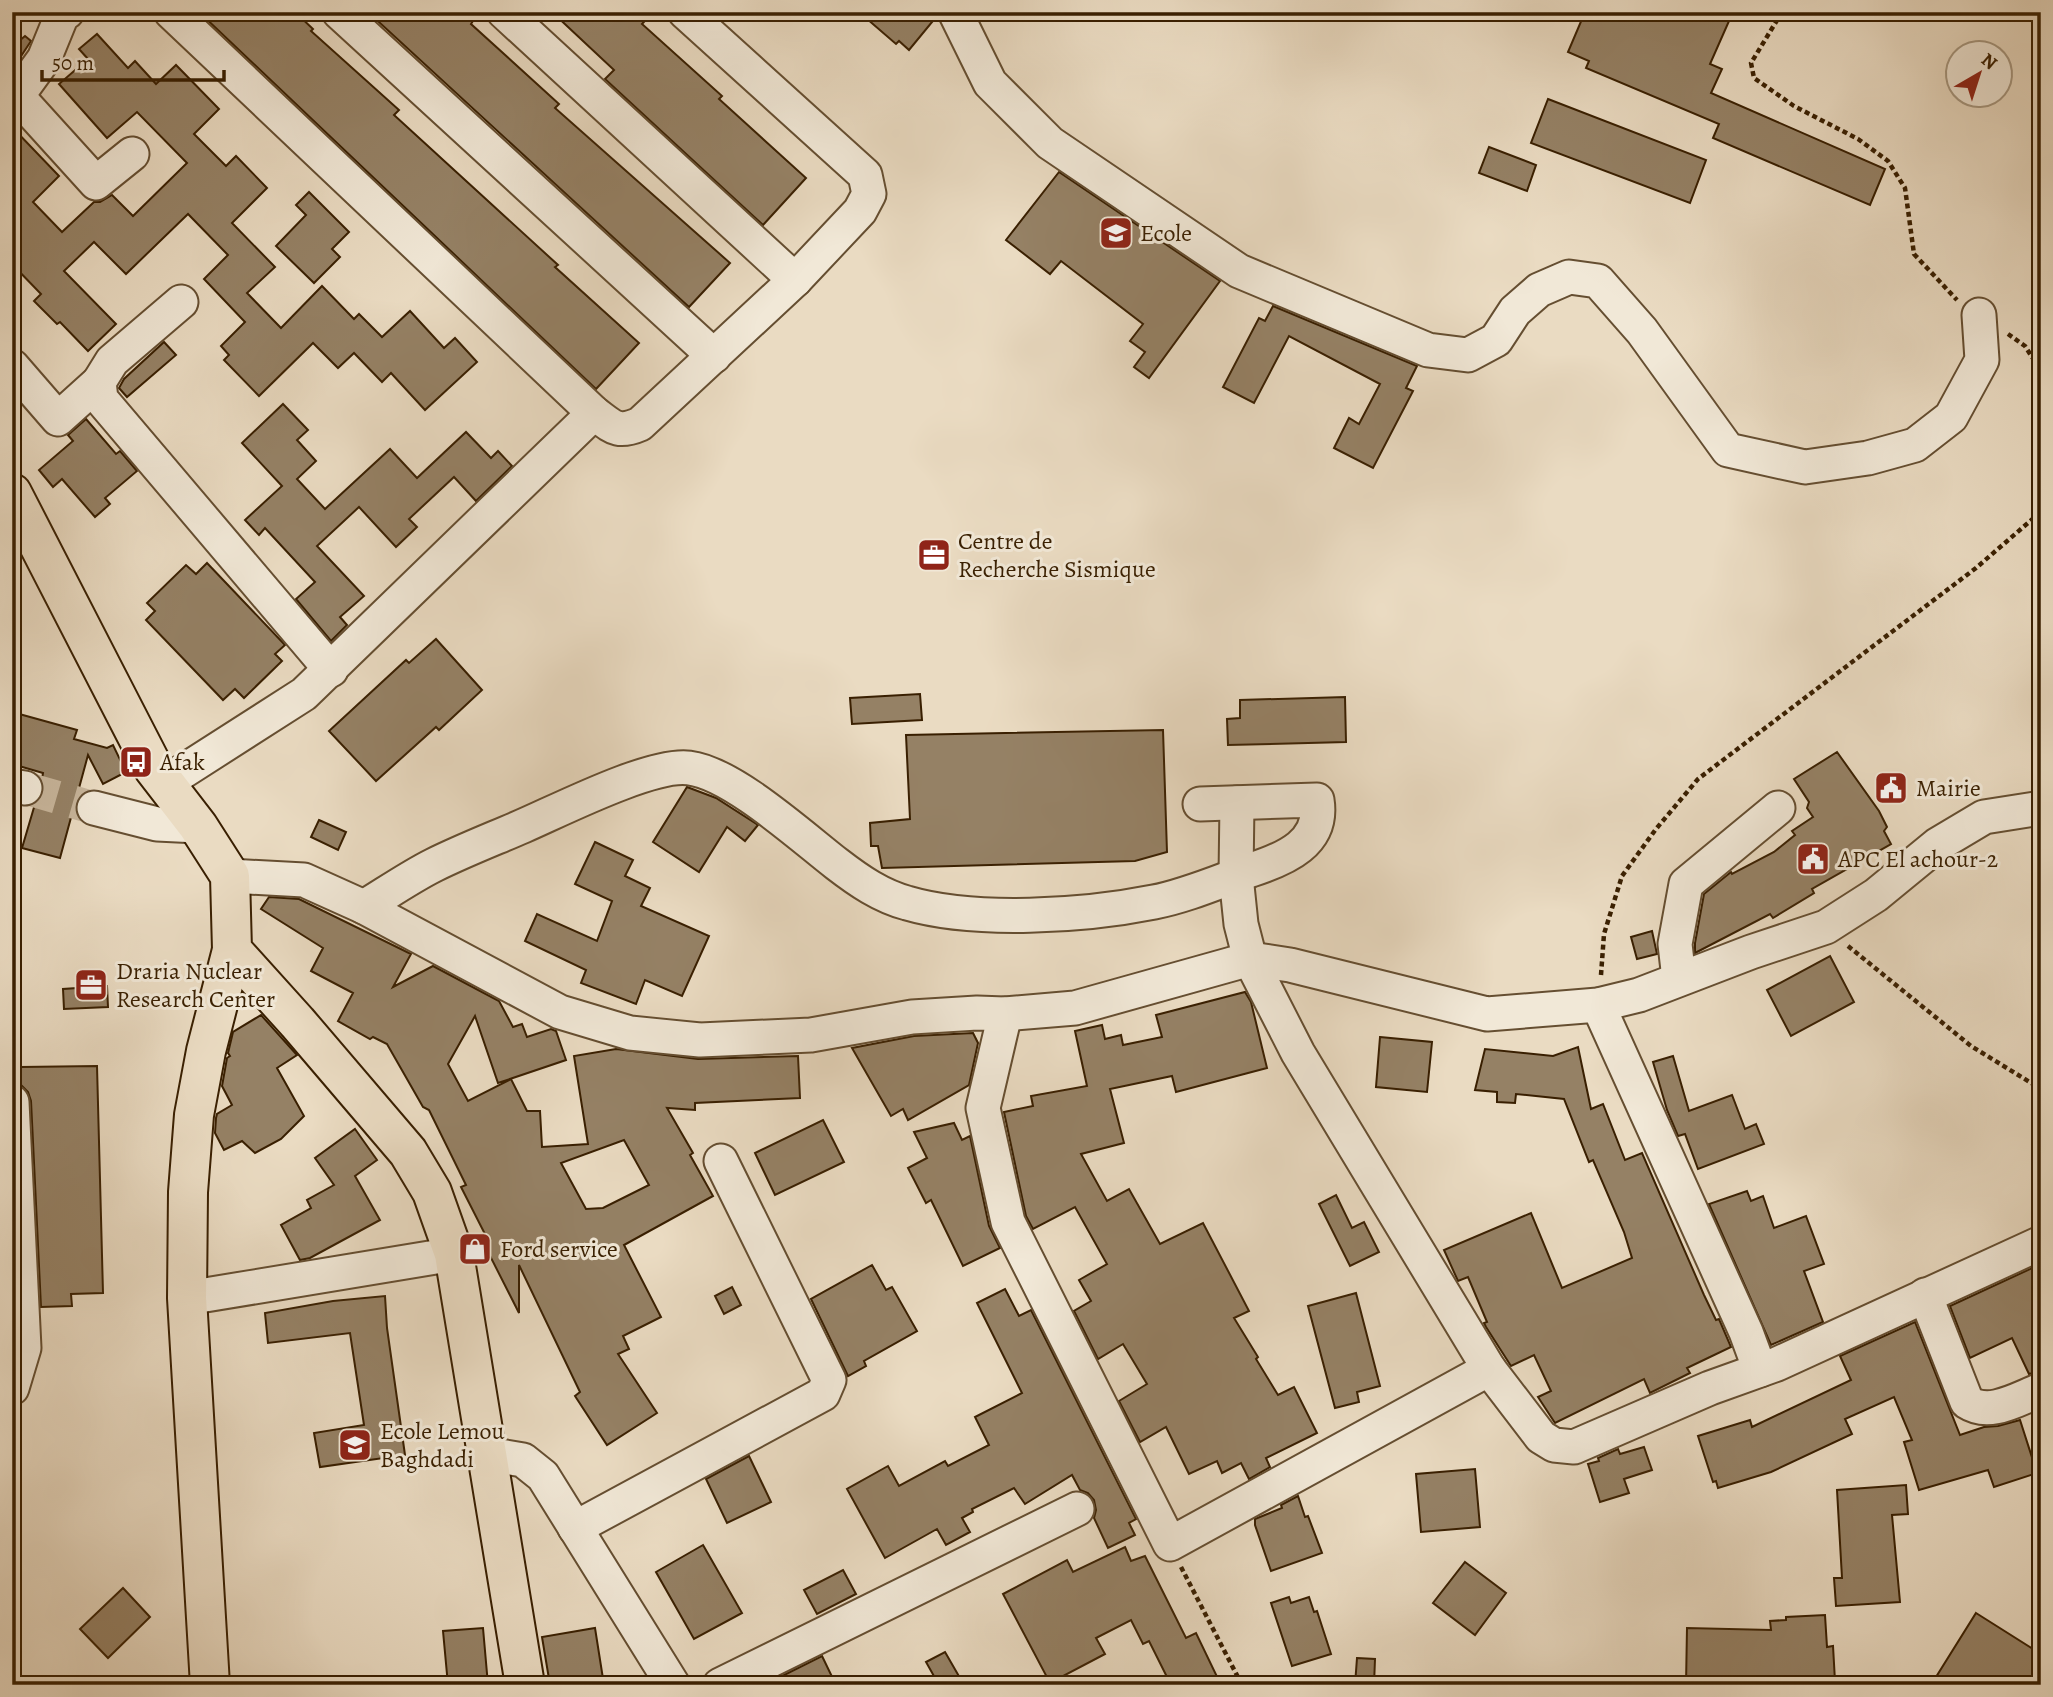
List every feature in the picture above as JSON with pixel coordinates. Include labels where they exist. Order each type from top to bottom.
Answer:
[{"type":"main road","points":[[12,493],[154,769],[198,826],[230,876],[232,950],[206,1051],[194,1115],[188,1192],[187,1298],[210,1685]]},
{"type":"main road","points":[[232,950],[408,1152],[432,1192],[454,1254],[525,1685]]},
{"type":"street","points":[[171,12],[594,413],[615,429],[626,430],[640,424],[795,279],[860,211],[869,194],[865,175],[685,12]]},
{"type":"street","points":[[339,12],[714,356]]},
{"type":"street","points":[[504,12],[795,279]]},
{"type":"street","points":[[956,12],[990,83],[1050,143],[1239,271],[1428,350],[1468,355],[1496,340],[1515,311],[1539,290],[1569,277],[1598,281],[1642,331],[1728,450],[1805,467],[1868,458],[1915,445],[1951,417],[1982,360],[1979,315]]},
{"type":"street","points":[[62,13],[44,59],[15,100],[96,183],[132,154]]},
{"type":"street","points":[[12,366],[58,419],[99,382],[112,361],[181,302]]},
{"type":"street","points":[[99,382],[101,399],[331,670]]},
{"type":"street","points":[[164,783],[304,694],[594,413]]},
{"type":"street","points":[[365,907],[432,866],[612,787],[656,772],[689,768],[721,778],[868,888],[919,906],[964,914],[1028,915],[1096,911],[1156,902],[1264,866],[1304,845],[1316,828],[1317,800],[1200,804]]},
{"type":"street","points":[[1237,803],[1236,876],[1241,924],[1250,959],[1298,1053],[1489,1369],[1541,1437],[1554,1445],[1574,1447],[1710,1388],[1760,1370],[2041,1243]]},
{"type":"street","points":[[94,808],[157,824],[198,826]]},
{"type":"street","points":[[1679,979],[1675,944],[1686,884],[1778,808]]},
{"type":"street","points":[[230,876],[303,880],[365,907],[559,1012],[630,1033],[700,1040],[811,1035],[912,1017],[1006,1014],[1075,1008],[1250,959],[1290,965],[1486,1014],[1598,1005],[1639,995],[1826,928],[1876,895],[1937,845],[1984,817],[2041,808]]},
{"type":"street","points":[[1598,1005],[1760,1370]]},
{"type":"street","points":[[1006,1014],[983,1108],[1008,1223],[1170,1544],[1489,1369]]},
{"type":"street","points":[[12,1102],[24,1348],[12,1388]]},
{"type":"street","points":[[575,1528],[823,1394],[827,1388],[829,1380],[722,1161]]},
{"type":"street","points":[[187,1298],[454,1254]]},
{"type":"street","points":[[1925,1295],[1967,1402],[1978,1409],[1989,1409],[2041,1390]]},
{"type":"street","points":[[488,1454],[523,1460],[543,1476],[673,1685]]},
{"type":"street","points":[[720,1685],[1077,1509]]},
{"type":"path","points":[[1782,12],[1751,63],[1754,78],[1794,106],[1858,139],[1888,161],[1905,188],[1914,254],[1962,305],[2025,346],[2041,371]]},
{"type":"path","points":[[1598,1005],[1604,934],[1622,876],[1656,829],[1698,779],[1976,568],[2036,516],[2041,507]]},
{"type":"path","points":[[1826,928],[1971,1046],[2041,1089]]},
{"type":"path","points":[[1170,1544],[1241,1685]]},
{"type":"building","points":[[199,12],[295,12],[313,29],[311,31],[399,110],[394,115],[639,343],[596,389]]},
{"type":"building","points":[[368,12],[464,12],[473,21],[471,24],[559,104],[555,108],[730,263],[689,307]]},
{"type":"building","points":[[552,12],[653,12],[642,24],[722,96],[719,99],[806,178],[763,225],[605,79],[614,70]]},
{"type":"building","points":[[859,12],[936,12],[937,16],[909,50],[899,41],[896,44]]},
{"type":"building","points":[[1585,12],[1733,12],[1710,64],[1722,69],[1711,93],[1885,169],[1870,205],[1713,138],[1719,124],[1586,68],[1589,61],[1568,52]]},
{"type":"building","points":[[97,34],[128,68],[135,61],[156,84],[176,65],[219,109],[194,134],[226,166],[236,156],[267,188],[232,223],[275,267],[247,293],[281,328],[322,286],[354,319],[359,314],[382,337],[410,311],[444,348],[455,338],[477,362],[425,410],[391,373],[382,382],[354,353],[338,368],[313,343],[259,396],[224,360],[229,355],[221,346],[245,322],[204,279],[228,255],[188,214],[126,274],[94,242],[64,271],[116,324],[88,351],[60,322],[57,324],[34,301],[41,294],[12,264],[12,127],[59,176],[33,202],[62,232],[94,202],[100,202],[112,195],[133,216],[187,163],[137,112],[107,138],[59,84],[88,59],[79,49]]},
{"type":"building","points":[[25,36],[31,41],[12,70],[12,47]]},
{"type":"building","points":[[1548,99],[1706,160],[1690,203],[1531,143]]},
{"type":"building","points":[[1489,147],[1536,165],[1527,191],[1479,173]]},
{"type":"building","points":[[1059,172],[1220,281],[1149,378],[1134,367],[1145,352],[1130,341],[1143,324],[1061,261],[1050,274],[1006,240]]},
{"type":"building","points":[[309,192],[349,232],[332,249],[340,257],[314,283],[276,246],[306,215],[296,205]]},
{"type":"building","points":[[1273,306],[1417,366],[1406,388],[1413,391],[1373,468],[1334,448],[1349,418],[1359,424],[1380,384],[1289,336],[1254,403],[1223,387],[1259,318],[1265,321]]},
{"type":"building","points":[[164,342],[176,355],[127,397],[119,388],[124,379]]},
{"type":"building","points":[[283,404],[308,430],[297,440],[316,461],[297,479],[325,509],[390,449],[417,478],[466,432],[491,458],[498,451],[512,466],[476,501],[454,477],[409,519],[417,527],[396,547],[359,507],[317,546],[364,596],[340,617],[347,625],[331,641],[296,599],[315,582],[265,528],[259,535],[245,520],[282,486],[242,443]]},
{"type":"building","points":[[86,419],[116,454],[120,451],[137,471],[105,498],[110,504],[95,517],[62,479],[53,487],[39,470],[73,441],[68,435]]},
{"type":"building","points":[[207,563],[285,645],[275,654],[282,661],[244,698],[235,689],[223,700],[146,620],[155,611],[147,603],[186,565],[196,574]]},
{"type":"building","points":[[436,639],[482,690],[439,730],[436,727],[376,781],[329,731],[406,660],[409,663]]},
{"type":"building","points":[[920,694],[922,720],[852,724],[850,698]]},
{"type":"building","points":[[1345,697],[1346,742],[1228,745],[1227,719],[1240,718],[1240,700]]},
{"type":"building","points":[[12,712],[77,730],[74,739],[107,748],[113,745],[126,772],[103,784],[88,755],[60,858],[22,848],[35,804],[44,792],[43,773],[12,764]]},
{"type":"building","points":[[1163,730],[1167,852],[1135,861],[882,868],[878,846],[871,846],[870,823],[910,819],[906,735]]},
{"type":"building","name":"APC El achour-2","points":[[1837,752],[1879,811],[1887,827],[1884,831],[1891,844],[1812,889],[1814,893],[1773,918],[1770,914],[1695,953],[1704,894],[1731,872],[1732,874],[1774,852],[1795,835],[1792,831],[1813,817],[1807,808],[1809,802],[1794,779]]},
{"type":"building","points":[[687,787],[716,798],[758,825],[745,841],[727,827],[699,872],[653,842]]},
{"type":"building","points":[[319,820],[346,832],[338,850],[311,837]]},
{"type":"building","points":[[595,842],[633,860],[625,876],[650,888],[641,906],[709,936],[682,996],[645,980],[636,1004],[581,983],[586,970],[525,941],[537,914],[597,941],[612,901],[575,884]]},
{"type":"building","points":[[269,897],[299,899],[411,954],[393,987],[433,966],[499,1001],[513,1027],[522,1024],[527,1037],[551,1029],[556,1031],[566,1060],[498,1083],[475,1016],[448,1064],[468,1101],[511,1079],[527,1111],[540,1111],[542,1147],[588,1144],[574,1056],[616,1049],[698,1059],[798,1056],[800,1098],[695,1103],[695,1110],[667,1108],[693,1153],[690,1155],[713,1196],[624,1245],[661,1317],[623,1336],[629,1349],[618,1354],[657,1413],[607,1445],[575,1396],[580,1392],[519,1265],[519,1313],[485,1246],[488,1240],[461,1187],[466,1185],[429,1110],[423,1107],[387,1044],[373,1037],[370,1039],[338,1021],[353,993],[311,971],[323,948],[261,909]],"holes":[[[624,1140],[649,1185],[603,1208],[586,1209],[561,1163]]]},
{"type":"building","points":[[1652,931],[1657,954],[1637,959],[1631,937]]},
{"type":"building","points":[[1830,956],[1854,1002],[1791,1036],[1767,990]]},
{"type":"building","points":[[107,986],[108,1007],[64,1009],[63,989]]},
{"type":"building","points":[[1245,992],[1251,1002],[1267,1068],[1176,1092],[1172,1076],[1110,1089],[1124,1143],[1081,1154],[1107,1201],[1129,1189],[1160,1244],[1203,1223],[1249,1311],[1234,1318],[1258,1357],[1256,1359],[1278,1395],[1294,1387],[1317,1433],[1266,1458],[1270,1467],[1249,1479],[1241,1463],[1222,1473],[1217,1461],[1189,1474],[1166,1427],[1140,1442],[1119,1401],[1147,1384],[1123,1344],[1098,1359],[1074,1311],[1091,1301],[1079,1280],[1107,1264],[1075,1207],[1033,1229],[1026,1216],[1004,1112],[1033,1106],[1031,1096],[1087,1086],[1075,1031],[1102,1025],[1105,1039],[1121,1035],[1123,1045],[1162,1037],[1156,1015]]},
{"type":"building","points":[[261,1015],[297,1055],[277,1068],[304,1116],[281,1139],[255,1153],[242,1141],[224,1150],[215,1133],[216,1118],[217,1114],[232,1105],[222,1086],[233,1032]]},
{"type":"building","points":[[973,1033],[978,1043],[969,1085],[908,1120],[903,1109],[891,1116],[852,1048],[914,1036]]},
{"type":"building","points":[[1380,1037],[1432,1042],[1427,1092],[1376,1087]]},
{"type":"building","points":[[1578,1047],[1591,1109],[1603,1104],[1625,1160],[1642,1153],[1704,1295],[1716,1320],[1719,1319],[1731,1347],[1687,1368],[1690,1373],[1650,1393],[1644,1379],[1555,1423],[1538,1397],[1551,1391],[1534,1355],[1511,1366],[1484,1323],[1487,1322],[1468,1277],[1458,1281],[1444,1250],[1531,1213],[1562,1288],[1632,1258],[1624,1232],[1593,1160],[1589,1162],[1564,1099],[1516,1094],[1515,1103],[1497,1102],[1497,1092],[1475,1090],[1485,1049],[1553,1056]]},
{"type":"building","points":[[1673,1056],[1689,1111],[1732,1095],[1745,1129],[1756,1124],[1764,1144],[1698,1169],[1685,1134],[1678,1136],[1667,1110],[1653,1062]]},
{"type":"building","points":[[97,1066],[103,1293],[71,1294],[72,1306],[41,1307],[31,1101],[28,1092],[21,1085],[21,1067]]},
{"type":"building","points":[[823,1120],[844,1162],[775,1195],[755,1153]]},
{"type":"building","points":[[954,1123],[962,1140],[970,1136],[989,1226],[1000,1248],[963,1266],[931,1200],[926,1203],[908,1168],[927,1158],[914,1132]]},
{"type":"building","points":[[355,1129],[377,1160],[355,1176],[380,1220],[310,1258],[300,1260],[281,1225],[311,1208],[307,1200],[334,1185],[315,1158]]},
{"type":"building","points":[[1747,1191],[1751,1201],[1763,1196],[1774,1228],[1806,1216],[1824,1264],[1804,1271],[1823,1322],[1771,1345],[1709,1204]]},
{"type":"building","points":[[1336,1195],[1352,1228],[1364,1222],[1379,1252],[1350,1266],[1319,1204]]},
{"type":"building","points":[[2041,1264],[2041,1371],[2029,1374],[2012,1338],[1970,1358],[1950,1306]]},
{"type":"building","points":[[872,1265],[886,1290],[892,1287],[917,1331],[864,1361],[866,1366],[848,1376],[811,1299]]},
{"type":"building","points":[[732,1287],[741,1305],[724,1314],[715,1296]]},
{"type":"building","points":[[1005,1289],[1019,1316],[1031,1310],[1136,1519],[1129,1523],[1135,1535],[1108,1548],[1094,1518],[1094,1500],[1088,1493],[1080,1490],[1072,1475],[1025,1504],[1014,1488],[972,1509],[973,1512],[962,1518],[970,1532],[946,1545],[937,1529],[885,1558],[847,1489],[888,1466],[899,1486],[945,1461],[948,1466],[989,1445],[975,1417],[1022,1393],[977,1303]]},
{"type":"building","points":[[1356,1293],[1380,1386],[1357,1392],[1359,1402],[1335,1408],[1308,1306]]},
{"type":"building","points":[[385,1296],[405,1455],[320,1467],[314,1433],[364,1425],[350,1333],[268,1343],[265,1313],[333,1301]]},
{"type":"building","points":[[1915,1322],[1960,1435],[2020,1420],[2037,1473],[1994,1487],[1988,1470],[1919,1490],[1904,1442],[1912,1440],[1894,1397],[1845,1419],[1852,1434],[1771,1472],[1718,1488],[1716,1481],[1713,1482],[1698,1436],[1750,1420],[1752,1427],[1851,1380],[1840,1356]]},
{"type":"building","points":[[1644,1447],[1652,1470],[1624,1479],[1629,1493],[1600,1502],[1588,1464],[1599,1461],[1598,1458],[1618,1449],[1620,1454]]},
{"type":"building","points":[[749,1456],[771,1502],[727,1523],[706,1479]]},
{"type":"building","points":[[1475,1469],[1480,1527],[1421,1532],[1416,1474]]},
{"type":"building","points":[[1906,1485],[1908,1514],[1892,1515],[1900,1602],[1836,1606],[1834,1578],[1842,1578],[1837,1490]]},
{"type":"building","points":[[1298,1496],[1322,1553],[1271,1571],[1255,1519],[1282,1508],[1281,1505]]},
{"type":"building","points":[[703,1545],[742,1613],[694,1639],[656,1572]]},
{"type":"building","points":[[1125,1547],[1131,1561],[1145,1556],[1186,1638],[1196,1633],[1221,1685],[1171,1685],[1149,1641],[1143,1644],[1131,1620],[1096,1638],[1105,1654],[1050,1683],[1003,1594],[1067,1560],[1073,1572]]},
{"type":"building","points":[[1465,1562],[1506,1593],[1475,1635],[1433,1603]]},
{"type":"building","points":[[843,1570],[856,1594],[817,1614],[804,1590]]},
{"type":"building","points":[[123,1588],[150,1617],[108,1658],[80,1629]]},
{"type":"building","points":[[1289,1597],[1291,1603],[1309,1597],[1314,1612],[1317,1611],[1331,1654],[1292,1666],[1271,1603]]},
{"type":"building","points":[[1976,1613],[2041,1654],[2041,1685],[1931,1685]]},
{"type":"building","points":[[1825,1615],[1827,1647],[1833,1646],[1835,1681],[1788,1685],[1686,1685],[1687,1628],[1771,1630],[1770,1621],[1786,1620],[1786,1617]]},
{"type":"building","points":[[483,1628],[488,1685],[448,1685],[443,1631]]},
{"type":"building","points":[[595,1628],[604,1685],[580,1685],[580,1681],[550,1685],[542,1637]]},
{"type":"building","points":[[945,1652],[964,1685],[939,1685],[926,1662]]},
{"type":"building","points":[[822,1656],[836,1685],[764,1685]]},
{"type":"building","points":[[1357,1658],[1375,1659],[1374,1685],[1355,1685]]},
{"type":"tunnel","points":[[25,788],[94,808]]},
{"type":"place","name":"Ecole","points":[[1116,233]]},
{"type":"place","name":"Centre de Recherche Sismique","points":[[934,555]]},
{"type":"place","name":"Afak","points":[[136,762]]},
{"type":"place","name":"Mairie","points":[[1891,788]]},
{"type":"place","name":"APC El achour-2","points":[[1813,859]]},
{"type":"place","name":"Draria Nuclear Research Center","points":[[91,985]]},
{"type":"place","name":"Ford service","points":[[475,1249]]},
{"type":"place","name":"Ecole Lemou Baghdadi","points":[[355,1445]]}]
